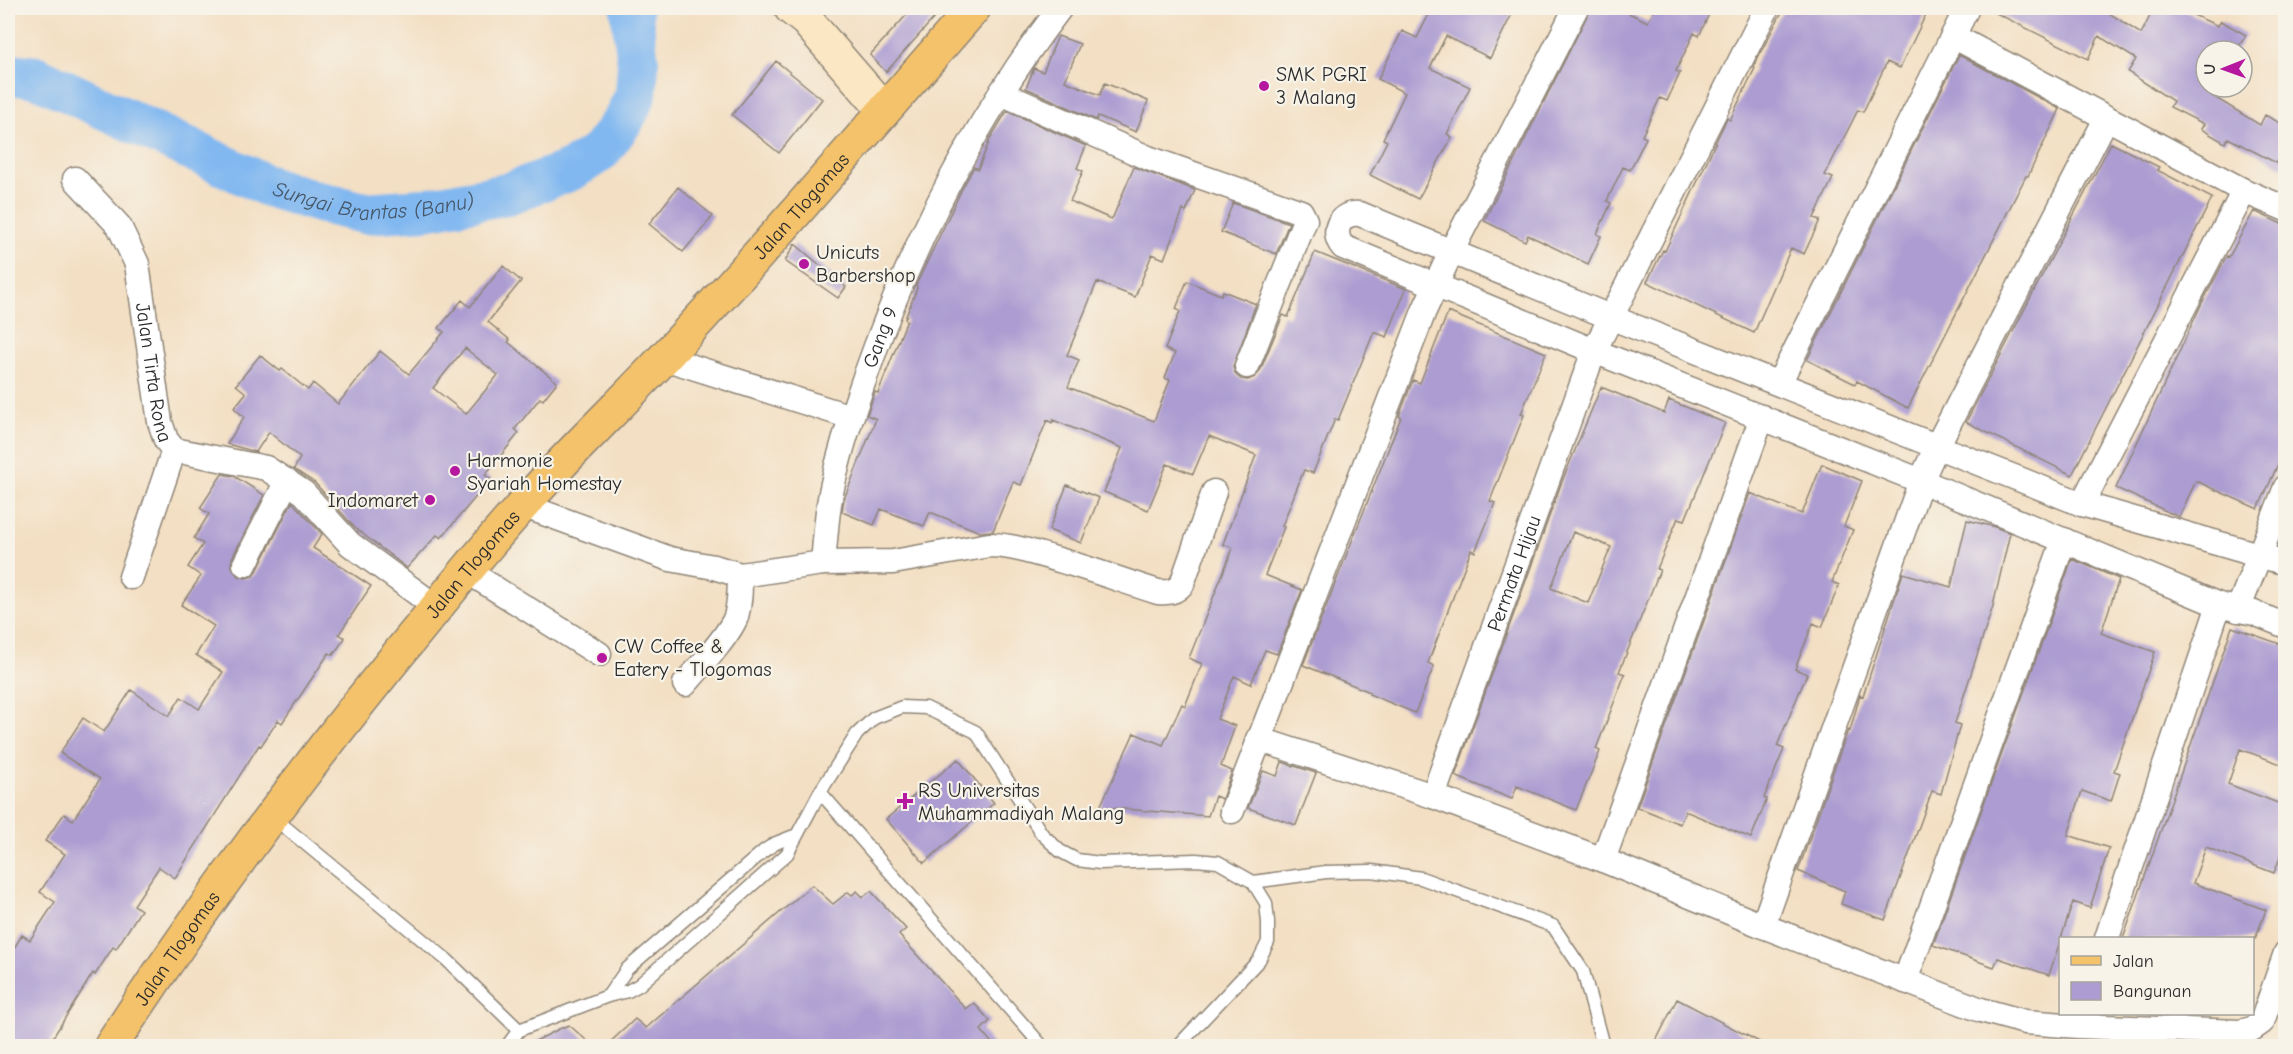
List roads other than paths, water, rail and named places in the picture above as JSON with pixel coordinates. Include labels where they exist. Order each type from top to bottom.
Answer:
[{"type":"main road","points":[[791,8],[806,20],[884,110]]},
{"type":"main road","name":"Jalan Tlogomas","points":[[111,1047],[150,986],[271,815],[318,752],[436,607],[522,505],[664,358],[974,8]]},
{"type":"street","name":"Gang 9","points":[[823,563],[829,503],[851,417],[889,314],[919,245],[953,177],[1001,93],[1060,8]]},
{"type":"street","points":[[1232,811],[1424,311],[1452,250],[1576,8]]},
{"type":"street","name":"Permata Hijau","points":[[1433,796],[1594,351],[1767,8]]},
{"type":"street","points":[[1779,383],[1967,8]]},
{"type":"street","points":[[1953,36],[2244,191],[2286,208]]},
{"type":"street","points":[[1001,93],[1148,158],[1301,212],[1305,220],[1247,366]]},
{"type":"street","points":[[1763,926],[1921,481],[2106,119]]},
{"type":"street","name":"Jalan Tirta Rona","points":[[75,178],[119,226],[136,264],[160,422],[166,440],[174,450],[266,468],[304,493],[350,544],[436,607]]},
{"type":"street","points":[[2082,504],[2244,191]]},
{"type":"street","points":[[2286,563],[2082,504],[1936,448],[1360,214],[1347,213],[1339,226],[1338,238],[1343,247],[2228,608],[2254,613],[2286,626]]},
{"type":"street","points":[[664,358],[851,417]]},
{"type":"street","points":[[1603,860],[1762,417]]},
{"type":"street","points":[[131,577],[174,450]]},
{"type":"street","points":[[245,564],[287,481]]},
{"type":"street","points":[[2109,937],[2228,608],[2259,555],[2286,487]]},
{"type":"street","points":[[522,505],[670,559],[714,567],[740,575],[823,563],[893,562],[999,545],[1012,546],[1158,592],[1169,593],[1176,591],[1182,584],[1214,492]]},
{"type":"street","points":[[1905,981],[2064,540]]},
{"type":"street","points":[[467,571],[599,654]]},
{"type":"street","points":[[686,684],[735,618],[740,596],[740,575]]},
{"type":"street","points":[[1258,740],[1433,796],[1603,860],[1905,981],[1981,1010],[2025,1022],[2080,1020],[2240,1032],[2252,1029],[2262,1022],[2286,953]]},
{"type":"lane","points":[[507,1047],[519,1030],[639,985],[787,854],[820,792],[857,734],[874,718],[902,707],[926,708],[976,732],[1042,834],[1060,851],[1077,860],[1100,863],[1196,860],[1218,862],[1254,882],[1266,903],[1268,942],[1259,960],[1178,1047]]},
{"type":"lane","points":[[820,792],[1042,1047]]},
{"type":"lane","points":[[271,815],[447,960],[519,1030]]},
{"type":"lane","points":[[608,996],[627,969],[756,857],[776,843],[795,837]]},
{"type":"lane","points":[[1254,882],[1326,872],[1372,871],[1421,878],[1553,926],[1583,971],[1603,1047]]},
{"type":"waterway","name":"Sungai Brantas (Banu)","points":[[8,74],[37,77],[270,187],[364,213],[425,209],[507,194],[571,170],[600,152],[624,119],[636,94],[638,63],[631,8]]},
{"type":"place","name":"SMK PGRI 3 Malang","points":[[1264,86]]},
{"type":"place","name":"Unicuts Barbershop","points":[[804,264]]},
{"type":"place","name":"Harmonie Syariah Homestay","points":[[455,471]]},
{"type":"place","name":"Indomaret","points":[[430,500]]},
{"type":"place","name":"CW Coffee & Eatery - Tlogomas","points":[[602,658]]},
{"type":"place","name":"RS Universitas Muhammadiyah Malang","points":[[905,801]]}]
